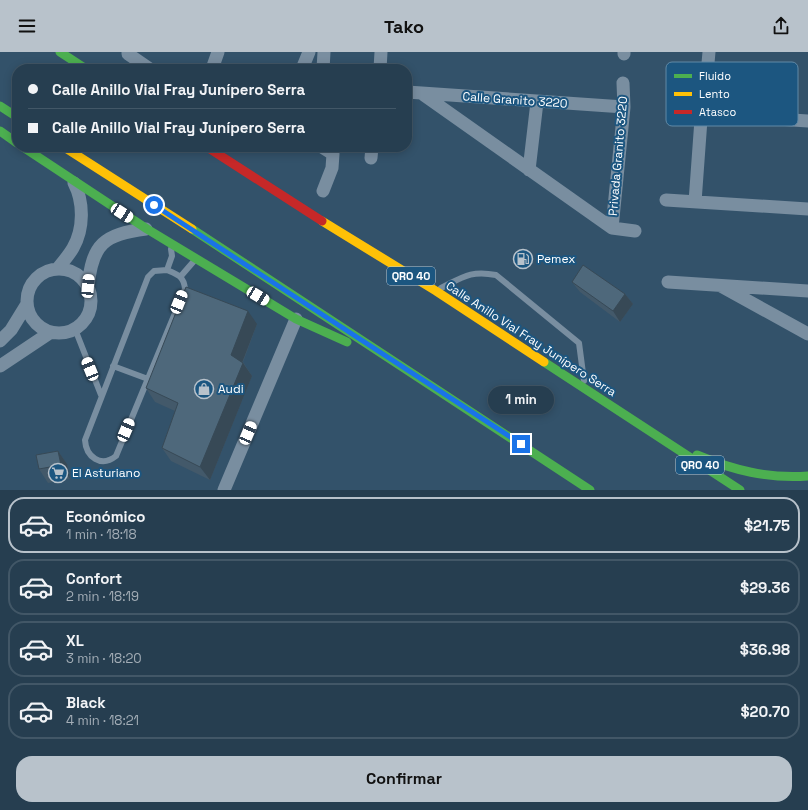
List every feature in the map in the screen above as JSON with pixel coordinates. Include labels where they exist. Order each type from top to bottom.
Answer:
[{"type":"main road","points":[[60,52],[78,64]]},
{"type":"main road","points":[[0,106],[12,114]]},
{"type":"main road","points":[[0,132],[12,140]]},
{"type":"main road","points":[[30,152],[73,181],[196,259],[296,319],[410,371]]},
{"type":"main road","points":[[72,152],[410,371],[590,490]]},
{"type":"main road","name":"Calle Anillo Vial Fray Junípero Serra","points":[[214,152],[310,214],[436,291],[740,490]]},
{"type":"main road","points":[[661,439],[710,461],[760,476],[787,478],[808,476]]},
{"type":"street","points":[[128,52],[128,54],[143,64]]},
{"type":"street","points":[[214,64],[218,52]]},
{"type":"street","points":[[304,64],[309,52]]},
{"type":"street","points":[[324,52],[324,64]]},
{"type":"street","points":[[380,64],[381,52]]},
{"type":"street","name":"Privada Granito 3220","points":[[612,228],[624,107],[623,83]]},
{"type":"street","name":"Calle Granito 3220","points":[[412,92],[624,107]]},
{"type":"street","name":"Privada Granito 3220","points":[[420,93],[612,228],[635,232]]},
{"type":"street","points":[[529,170],[537,102]]},
{"type":"street","points":[[798,120],[808,121]]},
{"type":"street","points":[[695,202],[701,126]]},
{"type":"street","points":[[323,191],[332,168],[333,154],[330,152]]},
{"type":"street","points":[[58,268],[73,248],[81,220],[80,196],[73,181]]},
{"type":"street","points":[[666,200],[808,209]]},
{"type":"street","points":[[26,304],[31,317],[40,327],[51,332],[63,333],[75,329],[84,321],[90,310],[91,298],[88,286],[95,252],[109,237],[129,231],[147,228]]},
{"type":"street","points":[[0,341],[11,330],[26,304],[28,290],[35,279],[46,271],[58,268],[70,270],[80,277],[88,286]]},
{"type":"street","points":[[668,282],[718,284],[808,291]]},
{"type":"street","points":[[718,284],[808,334]]},
{"type":"street","points":[[224,490],[296,319]]},
{"type":"street","points":[[0,366],[51,332]]},
{"type":"lane","points":[[166,270],[172,256],[171,242]]},
{"type":"lane","points":[[181,276],[196,259]]},
{"type":"lane","points":[[166,270],[181,276],[184,283],[184,289],[116,456],[110,460],[104,461],[92,457],[85,449],[85,440],[101,395],[148,277],[154,271],[166,270]]},
{"type":"lane","points":[[436,291],[468,274],[481,272],[496,275],[579,343],[584,388]]},
{"type":"lane","points":[[75,329],[101,395]]},
{"type":"lane","points":[[113,366],[148,379]]},
{"type":"building","points":[[583,265],[625,294],[613,311],[572,282]]},
{"type":"building","name":"Audi","points":[[186,287],[248,311],[231,355],[243,363],[200,467],[162,448],[178,403],[146,388]]},
{"type":"building","points":[[58,451],[61,465],[39,469],[36,455]]},
{"type":"traffic: fast","points":[[60,52],[78,64]]},
{"type":"traffic: fast","points":[[0,106],[12,114]]},
{"type":"traffic: fast","points":[[0,131],[12,139]]},
{"type":"traffic: fast","points":[[31,152],[147,229],[296,319],[347,342]]},
{"type":"traffic: fast","points":[[192,229],[590,490]]},
{"type":"traffic: fast","points":[[544,362],[740,490]]},
{"type":"traffic: fast","points":[[697,455],[737,469],[765,475],[793,477],[808,476]]},
{"type":"traffic: slow","points":[[72,152],[192,229]]},
{"type":"traffic: slow","points":[[322,221],[436,291],[544,362]]},
{"type":"traffic: jam","points":[[215,152],[322,221]]},
{"type":"place","name":"Pemex","points":[[523,259]]},
{"type":"place","name":"Audi","points":[[204,389]]},
{"type":"place","name":"El Asturiano","points":[[58,473]]},
{"type":"route","points":[[154,205],[295,295],[521,444]]}]
